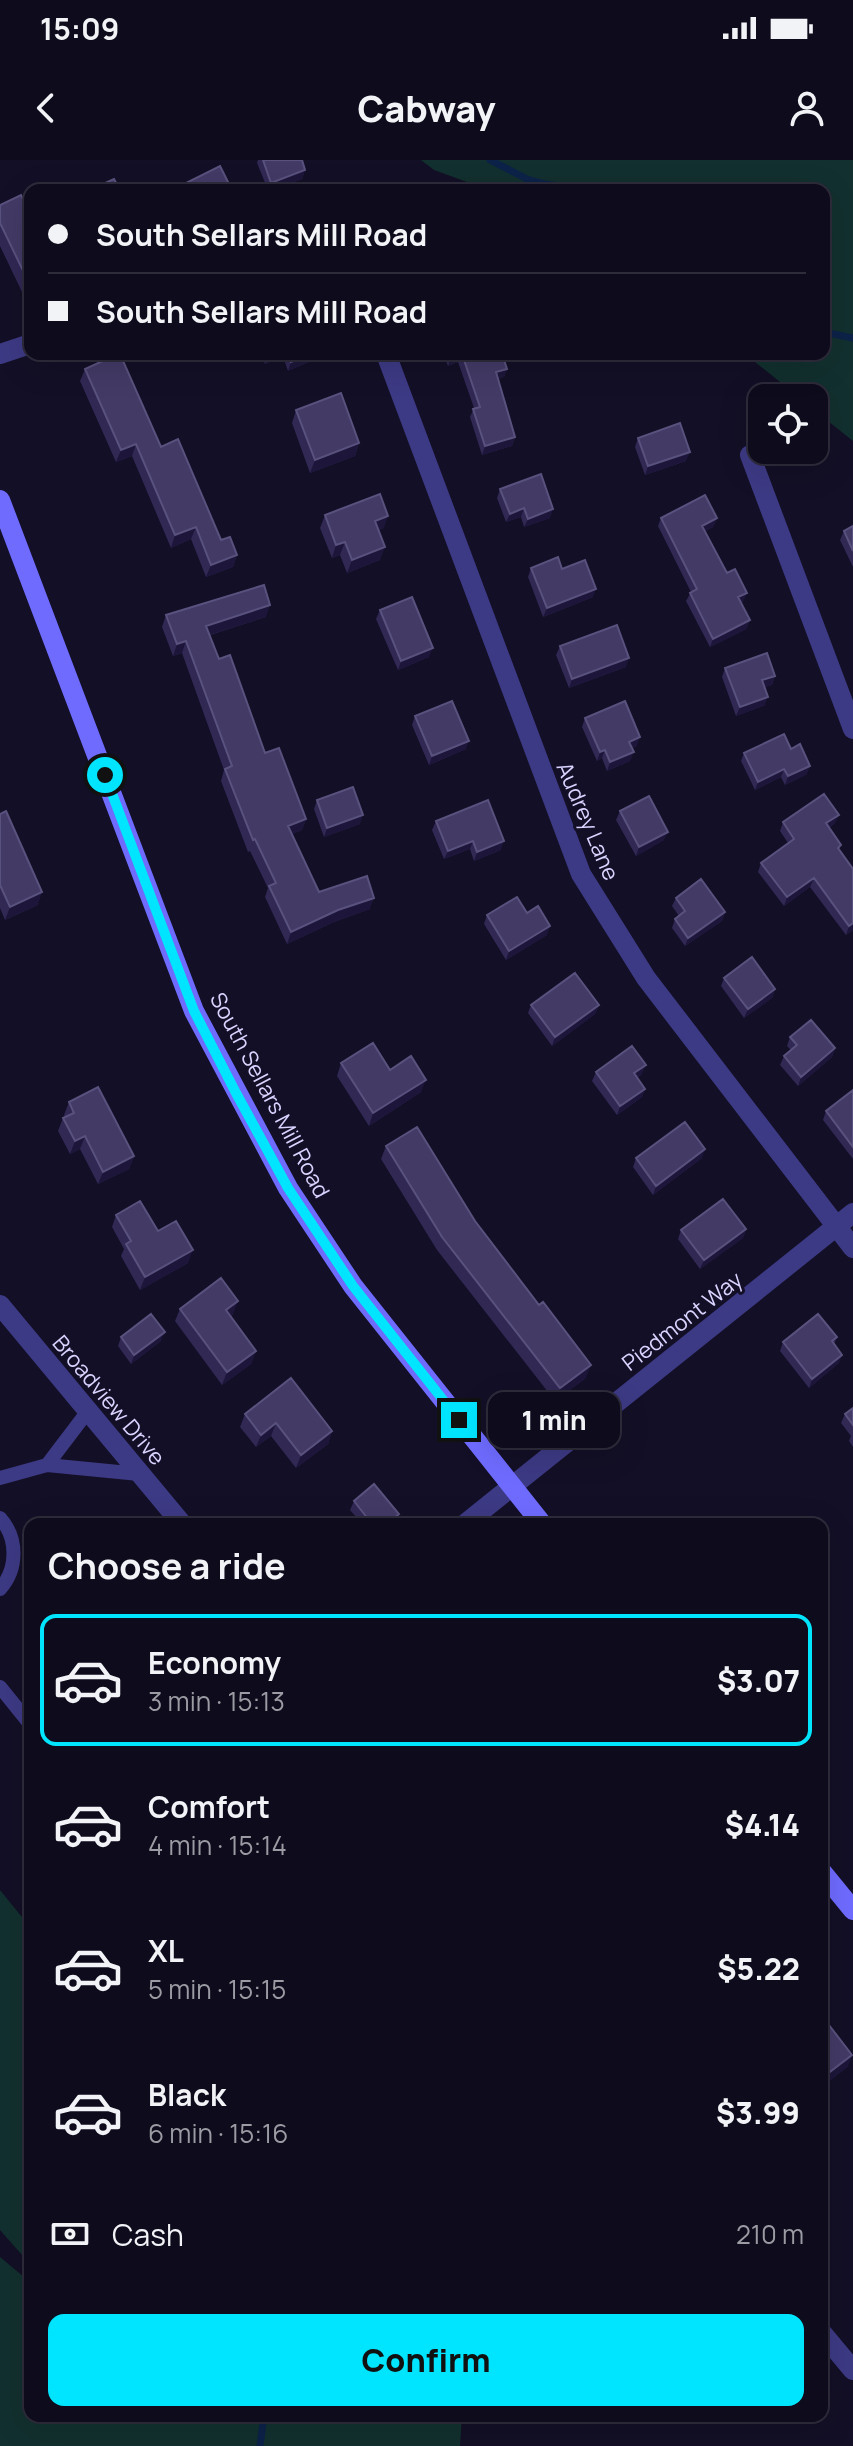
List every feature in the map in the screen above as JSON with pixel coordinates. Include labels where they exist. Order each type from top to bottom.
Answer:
[{"type":"main road","name":"South Sellars Mill Road","points":[[0,500],[194,1011],[224,1070],[288,1188],[353,1286],[537,1518]]},
{"type":"main road","points":[[828,1879],[853,1910]]},
{"type":"street","points":[[0,354],[24,346]]},
{"type":"street","name":"Audrey Lane","points":[[388,360],[557,817],[581,874],[646,978],[845,1220],[853,1248]]},
{"type":"street","points":[[753,464],[853,729]]},
{"type":"street","name":"Piedmont Way","points":[[473,1518],[845,1220]]},
{"type":"street","name":"Broadview Drive","points":[[0,1305],[177,1518]]},
{"type":"street","points":[[828,2340],[853,2370]]},
{"type":"lane","points":[[47,1465],[88,1411]]},
{"type":"lane","points":[[0,1478],[47,1465],[139,1474]]},
{"type":"lane","points":[[0,1518],[10,1532],[14,1559],[8,1579],[0,1589]]},
{"type":"lane","points":[[0,1687],[24,1717]]},
{"type":"green space","points":[[421,160],[853,160],[853,441],[828,421],[828,384],[782,384],[752,360],[830,360],[830,184],[472,184],[434,170]]},
{"type":"green space","points":[[0,1890],[24,1920],[24,2257],[0,2230]]},
{"type":"green space","points":[[0,2257],[24,2277],[24,2422],[462,2422],[460,2446],[0,2446]]},
{"type":"building","points":[[263,160],[302,160],[305,170],[271,183]]},
{"type":"building","points":[[220,166],[229,184],[184,184]]},
{"type":"building","points":[[21,195],[24,201],[24,273],[0,223],[0,205]]},
{"type":"building","points":[[105,360],[123,360],[161,447],[178,439],[221,540],[230,537],[237,555],[211,565],[196,527],[175,535],[136,444],[121,450],[85,369]]},
{"type":"building","points":[[464,360],[504,360],[507,369],[496,372],[515,437],[485,446],[473,409],[480,407]]},
{"type":"building","points":[[341,393],[359,443],[315,460],[296,410]]},
{"type":"building","points":[[680,423],[690,452],[648,466],[638,438]]},
{"type":"building","points":[[541,474],[553,509],[528,519],[524,508],[510,514],[500,489]]},
{"type":"building","points":[[380,494],[388,516],[375,521],[385,547],[352,560],[345,542],[336,545],[325,515]]},
{"type":"building","points":[[705,495],[717,518],[702,526],[727,573],[735,569],[747,593],[738,597],[750,620],[713,639],[690,593],[697,589],[661,518]]},
{"type":"building","points":[[853,526],[853,551],[844,531]]},
{"type":"building","points":[[558,557],[562,569],[585,560],[596,589],[547,608],[531,568]]},
{"type":"building","points":[[264,585],[270,605],[206,626],[219,659],[230,655],[265,753],[279,748],[306,819],[288,826],[319,892],[367,876],[374,898],[338,910],[291,932],[269,886],[276,883],[253,840],[225,769],[232,766],[186,641],[177,644],[166,615]]},
{"type":"building","points":[[412,597],[433,648],[401,661],[380,610]]},
{"type":"building","points":[[617,625],[629,658],[572,679],[560,646]]},
{"type":"building","points":[[767,653],[775,676],[762,680],[768,697],[740,707],[725,668]]},
{"type":"building","points":[[452,701],[469,741],[432,756],[415,716]]},
{"type":"building","points":[[625,701],[640,737],[629,742],[634,752],[610,762],[605,750],[600,752],[585,718]]},
{"type":"building","points":[[784,734],[791,749],[800,744],[810,766],[788,776],[784,769],[758,782],[744,753]]},
{"type":"building","points":[[353,787],[363,815],[327,828],[317,800]]},
{"type":"building","points":[[824,794],[839,815],[826,823],[853,869],[853,923],[849,926],[814,878],[787,897],[761,863],[794,839],[783,822]]},
{"type":"building","points":[[649,796],[668,832],[639,847],[620,811]]},
{"type":"building","points":[[488,800],[504,841],[477,852],[473,841],[448,851],[436,821]]},
{"type":"building","points":[[6,811],[42,892],[10,907],[0,885],[0,814]]},
{"type":"building","points":[[701,879],[725,912],[688,938],[675,919],[685,911],[676,898]]},
{"type":"building","points":[[517,897],[527,913],[538,906],[550,926],[509,951],[487,915]]},
{"type":"building","points":[[752,957],[775,989],[748,1009],[724,978]]},
{"type":"building","points":[[575,973],[599,1005],[555,1037],[531,1005]]},
{"type":"building","points":[[811,1020],[835,1048],[801,1077],[784,1056],[797,1045],[790,1037]]},
{"type":"building","points":[[373,1043],[390,1070],[411,1056],[426,1080],[373,1113],[341,1063]]},
{"type":"building","points":[[632,1046],[646,1065],[634,1073],[645,1089],[620,1106],[596,1072]]},
{"type":"building","points":[[98,1087],[134,1156],[103,1172],[85,1136],[75,1141],[63,1118],[74,1113],[69,1102]]},
{"type":"building","points":[[853,1090],[853,1147],[826,1111]]},
{"type":"building","points":[[685,1122],[705,1149],[656,1186],[636,1158]]},
{"type":"building","points":[[417,1127],[475,1221],[539,1305],[543,1302],[591,1365],[560,1388],[442,1237],[386,1146]]},
{"type":"building","points":[[723,1199],[746,1229],[704,1260],[681,1230]]},
{"type":"building","points":[[140,1201],[158,1231],[176,1221],[193,1250],[145,1277],[126,1244],[131,1241],[116,1215]]},
{"type":"building","points":[[221,1278],[238,1301],[226,1310],[256,1351],[227,1372],[180,1309]]},
{"type":"building","points":[[151,1314],[165,1332],[134,1355],[121,1337]]},
{"type":"building","points":[[818,1314],[837,1337],[832,1341],[842,1355],[812,1379],[783,1342]]},
{"type":"building","points":[[291,1378],[332,1431],[301,1455],[276,1423],[261,1435],[245,1414]]},
{"type":"building","points":[[853,1408],[853,1425],[845,1414]]},
{"type":"building","points":[[374,1484],[399,1514],[394,1518],[367,1518],[354,1501]]},
{"type":"building","points":[[828,2024],[852,2055],[828,2073]]},
{"type":"waterway","points":[[490,160],[527,179],[545,184]]},
{"type":"waterway","points":[[830,333],[853,338]]},
{"type":"waterway","points":[[260,2446],[263,2422]]},
{"type":"route","points":[[105,775],[194,1011],[288,1188],[353,1286],[459,1420]]}]
